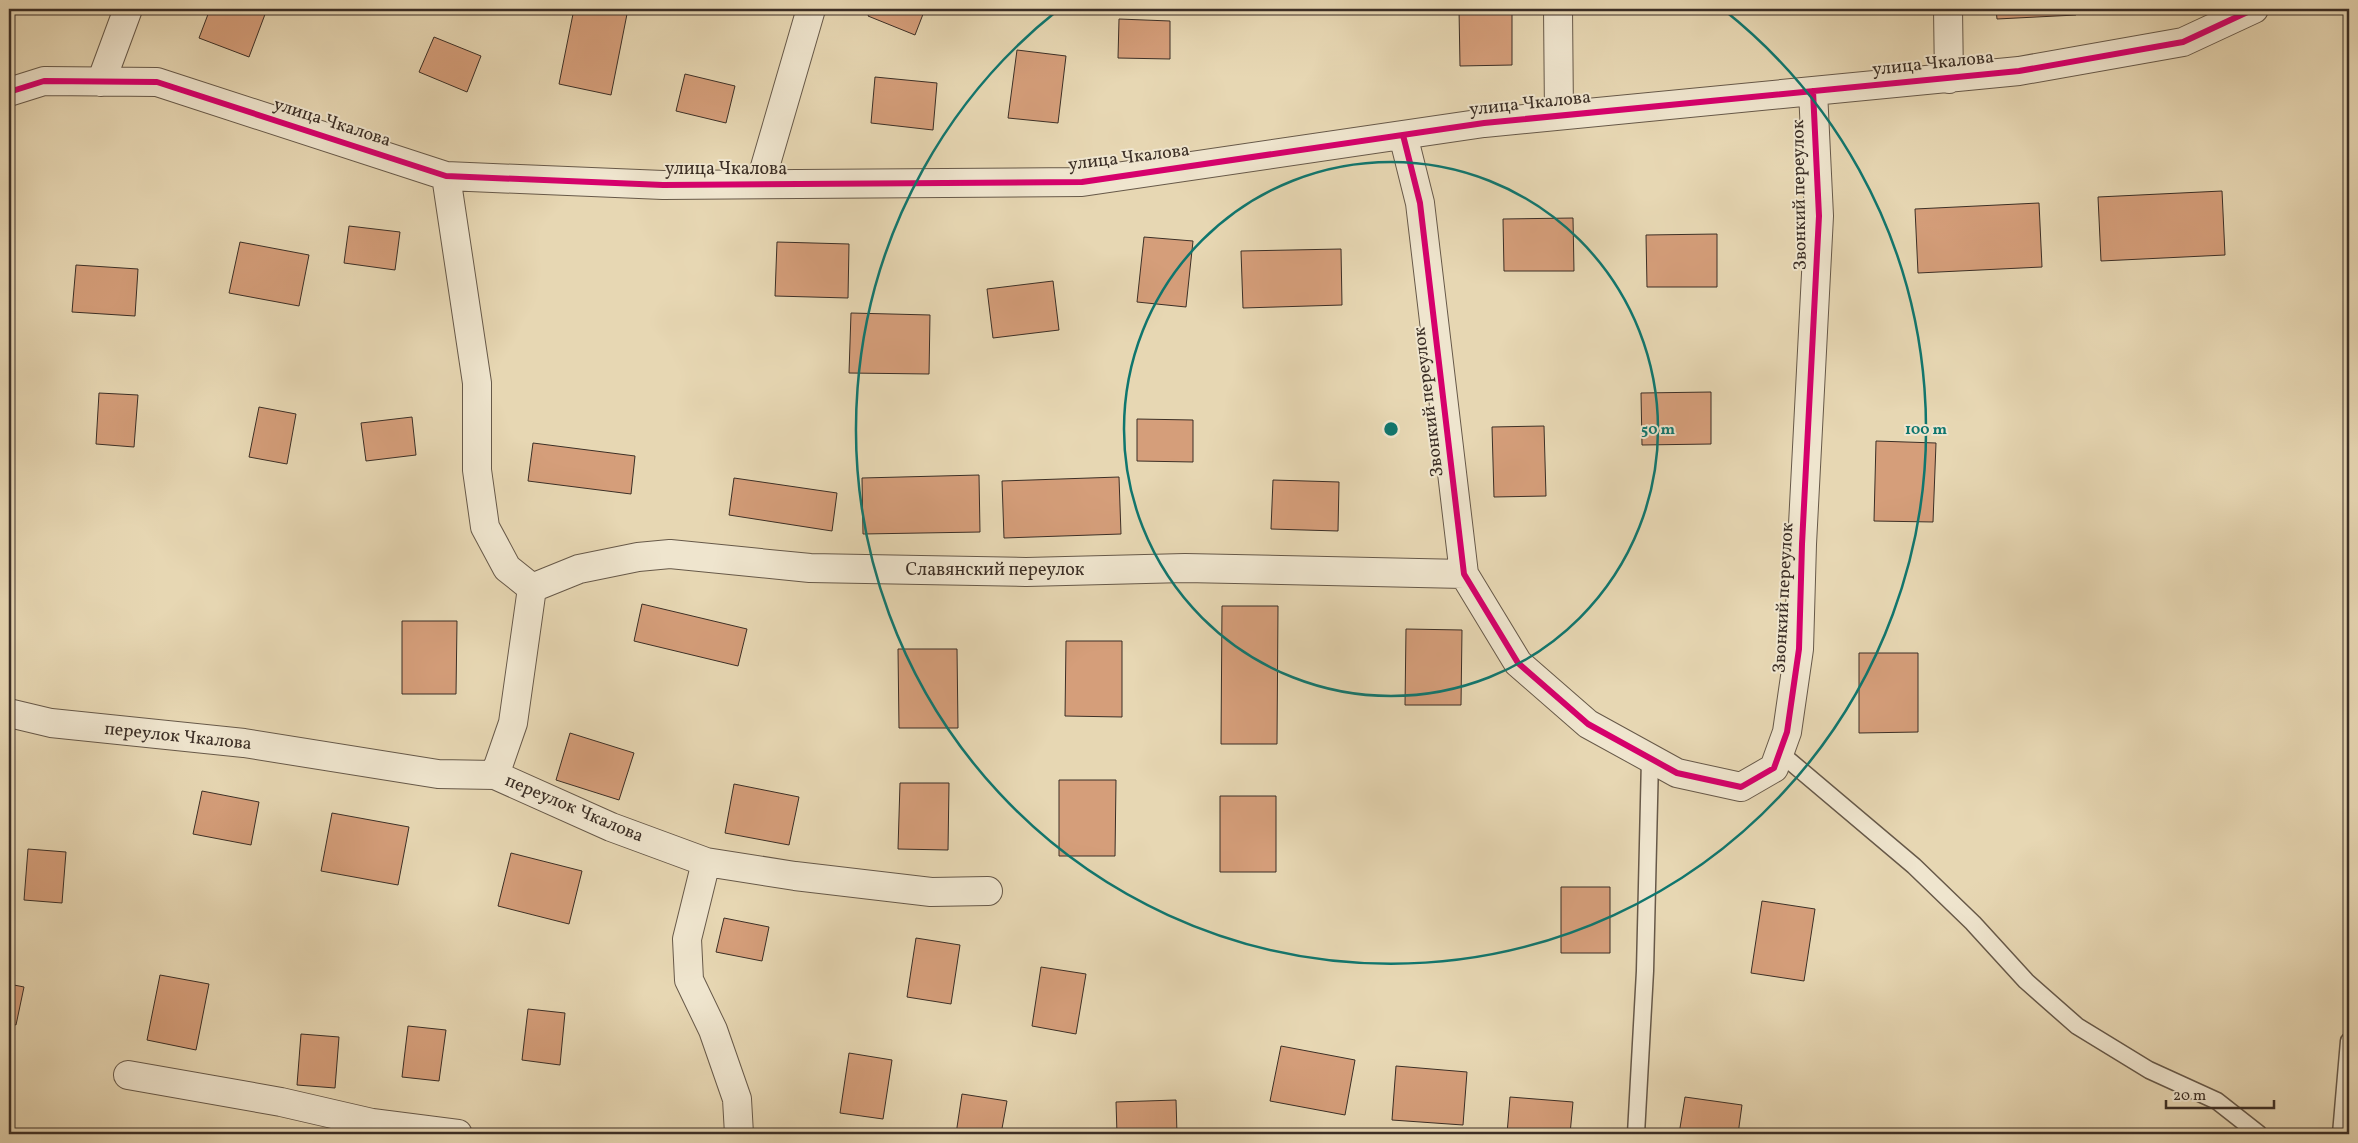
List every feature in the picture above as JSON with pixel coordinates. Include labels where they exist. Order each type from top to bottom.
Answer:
[{"type":"street","points":[[101,82],[128,9]]},
{"type":"street","points":[[760,184],[811,9]]},
{"type":"street","points":[[1558,9],[1559,116]]},
{"type":"street","points":[[1948,9],[1949,79]]},
{"type":"street","name":"улица Чкалова","points":[[9,92],[44,81],[157,82],[446,176],[663,185],[1082,182],[1403,135],[1559,116],[2019,71],[2183,42],[2254,9]]},
{"type":"street","name":"Звонкий переулок","points":[[1403,135],[1420,203],[1464,574],[1518,663],[1588,724],[1677,774],[1741,787],[1774,768],[1787,732],[1799,649],[1802,544],[1819,216],[1812,91]]},
{"type":"street","points":[[446,176],[477,383],[477,470],[485,527],[507,568],[532,588],[513,723],[495,775]]},
{"type":"street","name":"Славянский переулок","points":[[532,588],[579,569],[638,557],[670,554],[810,568],[1026,572],[1185,568],[1464,574]]},
{"type":"street","name":"переулок Чкалова","points":[[9,713],[51,722],[244,743],[438,774],[495,775],[611,827],[706,862],[795,876],[931,892],[988,891]]},
{"type":"street","points":[[706,862],[686,939],[689,980],[713,1030],[737,1099],[739,1134]]},
{"type":"street","points":[[128,1075],[281,1102],[372,1123],[458,1134]]},
{"type":"lane","points":[[1779,752],[1914,866],[1973,924],[2026,981],[2077,1026],[2150,1070],[2217,1101],[2259,1134]]},
{"type":"lane","points":[[1636,1134],[1645,971],[1650,759]]},
{"type":"lane","points":[[2341,1134],[2349,1041]]},
{"type":"building","points":[[210,9],[267,9],[249,57],[199,38]]},
{"type":"building","points":[[574,9],[628,9],[611,95],[559,84]]},
{"type":"building","points":[[871,9],[925,9],[915,35],[868,16]]},
{"type":"building","points":[[1459,9],[1512,9],[1512,65],[1460,66]]},
{"type":"building","points":[[1996,9],[2076,9],[2076,15],[1997,19]]},
{"type":"building","points":[[1119,19],[1170,21],[1170,59],[1118,58]]},
{"type":"building","points":[[434,37],[481,56],[467,92],[419,72]]},
{"type":"building","points":[[1017,50],[1066,56],[1058,123],[1008,118]]},
{"type":"building","points":[[685,74],[735,86],[726,123],[676,111]]},
{"type":"building","points":[[875,77],[937,83],[933,130],[871,123]]},
{"type":"building","points":[[2222,191],[2225,255],[2101,261],[2098,197]]},
{"type":"building","points":[[2039,203],[2042,267],[1918,273],[1915,209]]},
{"type":"building","points":[[1573,218],[1574,271],[1504,271],[1503,219]]},
{"type":"building","points":[[349,226],[400,232],[395,270],[344,263]]},
{"type":"building","points":[[1717,234],[1717,287],[1647,287],[1646,235]]},
{"type":"building","points":[[1144,237],[1193,241],[1186,307],[1137,302]]},
{"type":"building","points":[[240,242],[309,255],[299,306],[229,293]]},
{"type":"building","points":[[777,242],[849,244],[848,298],[775,296]]},
{"type":"building","points":[[1341,249],[1342,305],[1243,308],[1241,251]]},
{"type":"building","points":[[76,265],[138,269],[135,316],[72,312]]},
{"type":"building","points":[[1053,281],[1059,330],[993,338],[987,289]]},
{"type":"building","points":[[851,313],[930,315],[929,374],[849,373]]},
{"type":"building","points":[[1711,392],[1711,444],[1642,445],[1641,393]]},
{"type":"building","points":[[99,393],[138,395],[134,447],[96,444]]},
{"type":"building","points":[[259,407],[296,414],[287,464],[249,457]]},
{"type":"building","points":[[412,417],[416,455],[366,461],[361,423]]},
{"type":"building","points":[[1137,419],[1193,420],[1193,462],[1137,461]]},
{"type":"building","points":[[1544,426],[1546,496],[1494,497],[1492,427]]},
{"type":"building","points":[[1876,441],[1936,443],[1933,522],[1874,521]]},
{"type":"building","points":[[533,443],[635,456],[631,494],[528,481]]},
{"type":"building","points":[[979,475],[980,532],[863,534],[862,478]]},
{"type":"building","points":[[1119,477],[1121,534],[1004,538],[1002,481]]},
{"type":"building","points":[[734,478],[837,493],[832,531],[729,515]]},
{"type":"building","points":[[1273,480],[1339,482],[1338,531],[1271,529]]},
{"type":"building","points":[[642,604],[747,629],[738,666],[634,641]]},
{"type":"building","points":[[1222,606],[1278,606],[1277,744],[1221,744]]},
{"type":"building","points":[[402,621],[457,621],[456,694],[402,694]]},
{"type":"building","points":[[1406,629],[1462,630],[1461,705],[1405,705]]},
{"type":"building","points":[[1066,641],[1122,641],[1122,717],[1065,716]]},
{"type":"building","points":[[898,649],[957,649],[958,728],[899,728]]},
{"type":"building","points":[[1859,653],[1918,653],[1918,732],[1859,733]]},
{"type":"building","points":[[570,733],[634,753],[619,800],[556,780]]},
{"type":"building","points":[[1059,780],[1116,780],[1115,856],[1059,856]]},
{"type":"building","points":[[900,783],[949,783],[948,850],[898,849]]},
{"type":"building","points":[[734,784],[799,797],[789,845],[725,833]]},
{"type":"building","points":[[202,791],[259,802],[251,845],[193,834]]},
{"type":"building","points":[[1220,796],[1276,796],[1276,872],[1220,872]]},
{"type":"building","points":[[332,813],[409,827],[398,885],[321,871]]},
{"type":"building","points":[[28,849],[66,852],[62,903],[24,900]]},
{"type":"building","points":[[511,853],[582,871],[569,924],[498,906]]},
{"type":"building","points":[[1561,887],[1610,887],[1610,953],[1561,953]]},
{"type":"building","points":[[1762,901],[1815,909],[1804,981],[1751,973]]},
{"type":"building","points":[[724,918],[769,927],[762,961],[716,952]]},
{"type":"building","points":[[916,938],[960,945],[951,1004],[907,997]]},
{"type":"building","points":[[1041,967],[1086,974],[1076,1034],[1032,1026]]},
{"type":"building","points":[[160,975],[209,984],[196,1050],[147,1040]]},
{"type":"building","points":[[9,984],[24,987],[16,1025],[9,1023]]},
{"type":"building","points":[[528,1009],[565,1013],[560,1065],[522,1060]]},
{"type":"building","points":[[408,1026],[446,1030],[439,1081],[402,1077]]},
{"type":"building","points":[[301,1034],[339,1037],[335,1088],[297,1085]]},
{"type":"building","points":[[1281,1046],[1355,1060],[1345,1115],[1270,1101]]},
{"type":"building","points":[[849,1053],[892,1060],[883,1119],[840,1113]]},
{"type":"building","points":[[1396,1066],[1467,1072],[1463,1125],[1392,1120]]},
{"type":"building","points":[[962,1094],[1007,1101],[1001,1134],[956,1134]]},
{"type":"building","points":[[1510,1097],[1573,1102],[1570,1134],[1507,1134]]},
{"type":"building","points":[[1685,1097],[1742,1105],[1738,1134],[1679,1134]]},
{"type":"building","points":[[1176,1100],[1177,1134],[1117,1134],[1116,1102]]},
{"type":"cycle path","points":[[9,92],[44,81],[157,82],[446,176],[663,185],[1082,182],[1484,123],[2019,71],[2183,42],[2254,9]]},
{"type":"cycle path","points":[[1403,135],[1420,203],[1464,574],[1518,663],[1588,724],[1677,773],[1741,787],[1774,768],[1787,732],[1799,649],[1802,544],[1819,216],[1813,91]]}]
